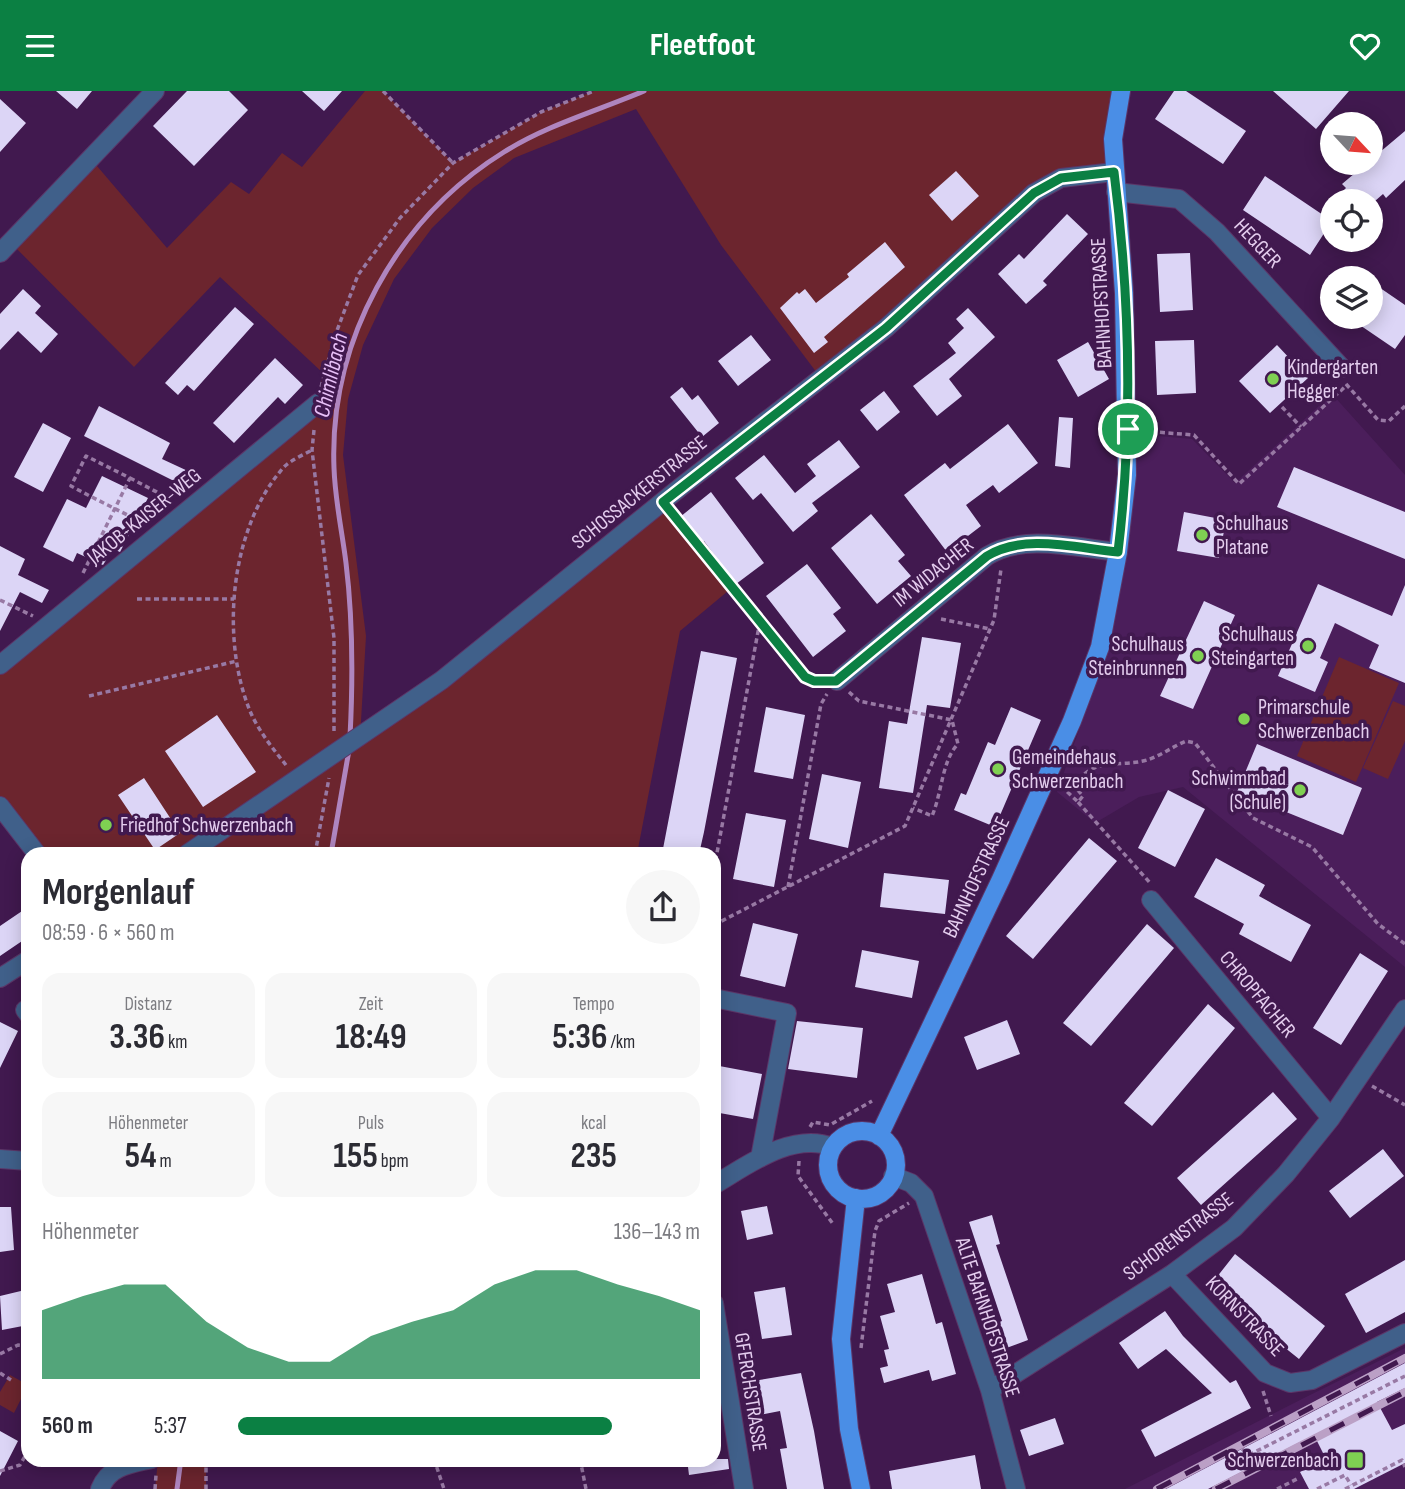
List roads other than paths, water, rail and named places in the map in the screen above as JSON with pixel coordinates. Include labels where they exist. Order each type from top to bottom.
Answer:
[{"type":"main road","name":"BAHNHOFSTRASSE","points":[[879,1136],[1047,776],[1100,647],[1118,552],[1127,475],[1125,293],[1113,139],[1121,91]]},
{"type":"main road","points":[[859,1131],[879,1136],[886,1142],[895,1158],[893,1176],[883,1191],[874,1196],[856,1198],[839,1190],[833,1183],[828,1165],[833,1147],[839,1139],[859,1131]]},
{"type":"main road","points":[[856,1198],[841,1339],[849,1429],[860,1489]]},
{"type":"street","points":[[0,253],[155,91]]},
{"type":"street","name":"SCHOSSACKERSTRASSE","points":[[198,847],[360,739],[442,680],[663,502],[886,328],[1034,193],[1061,178],[1114,172]]},
{"type":"street","name":"HEGGER","points":[[1116,192],[1179,199],[1217,232],[1344,377]]},
{"type":"street","name":"JAKOB-KAISER-WEG","points":[[0,665],[318,403]]},
{"type":"street","name":"IM WIDACHER","points":[[836,681],[987,556],[1004,546],[1021,543],[1118,552]]},
{"type":"street","points":[[0,806],[32,847]]},
{"type":"street","name":"CHROPFACHER","points":[[1151,900],[1331,1118]]},
{"type":"street","points":[[0,978],[21,964]]},
{"type":"street","points":[[721,999],[787,1013],[760,1158]]},
{"type":"street","name":"SCHORENSTRASSE","points":[[990,1389],[1172,1274],[1234,1228],[1286,1174],[1331,1118],[1405,1009]]},
{"type":"street","points":[[721,1181],[760,1158],[813,1141],[833,1147]]},
{"type":"street","points":[[0,1159],[21,1160]]},
{"type":"street","name":"ALTE BAHNHOFSTRASSE","points":[[893,1176],[911,1183],[924,1196],[990,1389],[1016,1489]]},
{"type":"street","name":"KORNSTRASSE","points":[[1172,1274],[1265,1373],[1290,1383],[1312,1380],[1405,1333]]},
{"type":"street","name":"GFERCHSTRASSE","points":[[721,1346],[744,1489]]},
{"type":"street","points":[[100,1489],[114,1467]]},
{"type":"waterway","name":"Chimlibach","points":[[350,737],[350,606],[334,468],[335,421],[343,375],[357,330],[377,288],[401,248],[431,212],[465,180],[520,142],[644,91]]},
{"type":"waterway","name":"Chimlibach","points":[[332,847],[349,750]]},
{"type":"waterway","name":"Chimlibach","points":[[177,1489],[180,1467]]},
{"type":"railway","points":[[1157,1489],[1405,1358]]},
{"type":"railway","points":[[1216,1489],[1405,1392]]},
{"type":"place","name":"Kindergarten Hegger","points":[[1273,379]]},
{"type":"place","name":"Schulhaus Platane","points":[[1202,535]]},
{"type":"place","name":"Schulhaus Steingarten","points":[[1308,646]]},
{"type":"place","name":"Schulhaus Steinbrunnen","points":[[1198,656]]},
{"type":"place","name":"Primarschule Schwerzenbach","points":[[1244,719]]},
{"type":"place","name":"Gemeindehaus Schwerzenbach","points":[[998,769]]},
{"type":"place","name":"Schwimmbad (Schule)","points":[[1300,790]]},
{"type":"place","name":"Friedhof Schwerzenbach","points":[[106,825]]},
{"type":"place","name":"Schwerzenbach","points":[[1355,1460]]}]
